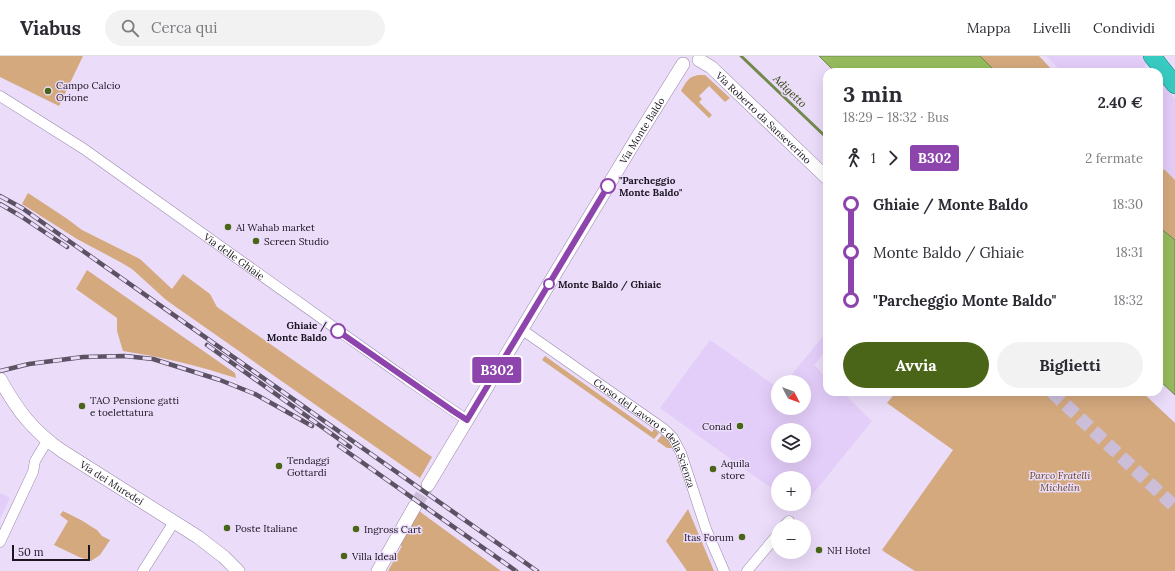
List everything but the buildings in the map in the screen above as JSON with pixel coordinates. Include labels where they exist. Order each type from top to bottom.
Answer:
[{"type":"highway","points":[[1164,62],[1175,85]]},
{"type":"street","name":"Via Roberto da Sanseverino","points":[[680,59],[688,66],[693,66],[699,58],[711,67],[823,174]]},
{"type":"street","name":"Via Monte Baldo","points":[[428,485],[522,329],[680,59]]},
{"type":"street","name":"Via delle Ghiaie","points":[[0,96],[84,149],[408,380],[467,420]]},
{"type":"street","name":"Corso del Lavoro e della Scienza","points":[[522,329],[664,429],[673,438],[681,453],[706,529],[724,571]]},
{"type":"street","name":"Via dei Muredei","points":[[0,379],[21,413],[47,441],[198,537],[224,557],[238,571]]},
{"type":"street","points":[[0,542],[33,472],[35,461],[47,441]]},
{"type":"street","points":[[378,571],[415,506]]},
{"type":"street","points":[[143,571],[174,522]]},
{"type":"street","points":[[747,571],[771,542]]},
{"type":"shaded area","points":[[819,56],[980,56],[992,68],[831,68]]},
{"type":"shaded area","points":[[1046,56],[1144,56],[1149,62],[1144,66],[1145,68],[1058,68]]},
{"type":"shaded area","points":[[1163,84],[1175,99],[1175,180],[1163,168]]},
{"type":"shaded area","points":[[1163,230],[1175,240],[1175,395],[1163,384]]},
{"type":"shaded area","points":[[823,336],[823,354],[814,365],[823,374],[823,396],[846,396],[872,421],[811,496],[811,471],[771,471],[771,488],[660,408],[710,340],[771,383],[771,415],[811,415],[811,375],[792,375]]},
{"type":"shaded area","points":[[0,493],[10,498],[0,519]]},
{"type":"green space","name":"Campo Calcio Orione","points":[[0,56],[83,56],[59,106],[0,77]]},
{"type":"green space","points":[[980,56],[1039,56],[1050,68],[992,68]]},
{"type":"green space","points":[[698,75],[705,75],[730,98],[725,102],[709,86],[699,96],[702,99],[699,102],[712,115],[709,118],[681,91],[688,80]]},
{"type":"green space","points":[[1164,169],[1175,180],[1175,240],[1163,230]]},
{"type":"green space","points":[[28,193],[82,230],[140,259],[172,289],[183,274],[210,294],[217,307],[432,457],[420,478],[176,307],[132,269],[77,239],[22,204]]},
{"type":"green space","points":[[87,270],[235,373],[236,378],[180,362],[123,351],[117,331],[117,318],[76,289]]},
{"type":"green space","points":[[545,356],[652,432],[654,429],[659,433],[654,439],[542,360]]},
{"type":"green space","name":"Parco Fratelli Michelin","points":[[893,396],[1146,396],[1175,423],[1175,571],[915,571],[882,550],[953,450],[887,403]]},
{"type":"green space","points":[[662,435],[668,440],[672,448],[667,448],[657,441]]},
{"type":"green space","points":[[688,509],[714,571],[687,571],[666,541]]},
{"type":"green space","points":[[63,511],[81,520],[97,530],[102,536],[110,540],[100,555],[91,561],[54,545],[68,521],[60,515]]},
{"type":"green space","points":[[419,511],[501,571],[388,571],[402,546],[400,545]]},
{"type":"waterway","name":"Adigetto","points":[[741,56],[823,134]]},
{"type":"tunnel","points":[[1056,396],[1175,507]]},
{"type":"tunnel","points":[[415,506],[428,485]]},
{"type":"railway","points":[[0,196],[22,208],[537,571]]},
{"type":"railway","points":[[0,204],[67,247]]},
{"type":"railway","points":[[207,345],[350,447]]},
{"type":"railway","points":[[0,371],[29,364],[83,357],[125,356],[153,359],[220,380],[255,394],[312,426]]},
{"type":"railway","points":[[339,446],[516,571]]},
{"type":"bus line","name":"B302","points":[[338,331],[467,420],[608,186]]},
{"type":"place","name":"Campo Calcio Orione","points":[[48,91]]},
{"type":"place","name":"\"Parcheggio Monte Baldo\"","points":[[608,186]]},
{"type":"place","name":"Al Wahab market","points":[[228,227]]},
{"type":"place","name":"Screen Studio","points":[[256,241]]},
{"type":"place","name":"Monte Baldo / Ghiaie","points":[[549,284]]},
{"type":"place","name":"Ghiaie / Monte Baldo","points":[[338,331]]},
{"type":"place","name":"TAO Pensione gatti e toelettatura","points":[[82,406]]},
{"type":"place","name":"Conad","points":[[740,426]]},
{"type":"place","name":"Tendaggi Gottardi","points":[[279,466]]},
{"type":"place","name":"Aquila store","points":[[713,469]]},
{"type":"place","name":"Poste Italiane","points":[[227,528]]},
{"type":"place","name":"Ingross Cart","points":[[356,529]]},
{"type":"place","name":"Itas Forum","points":[[742,537]]},
{"type":"place","name":"NH Hotel","points":[[819,550]]},
{"type":"place","name":"Villa Ideal","points":[[344,556]]}]
